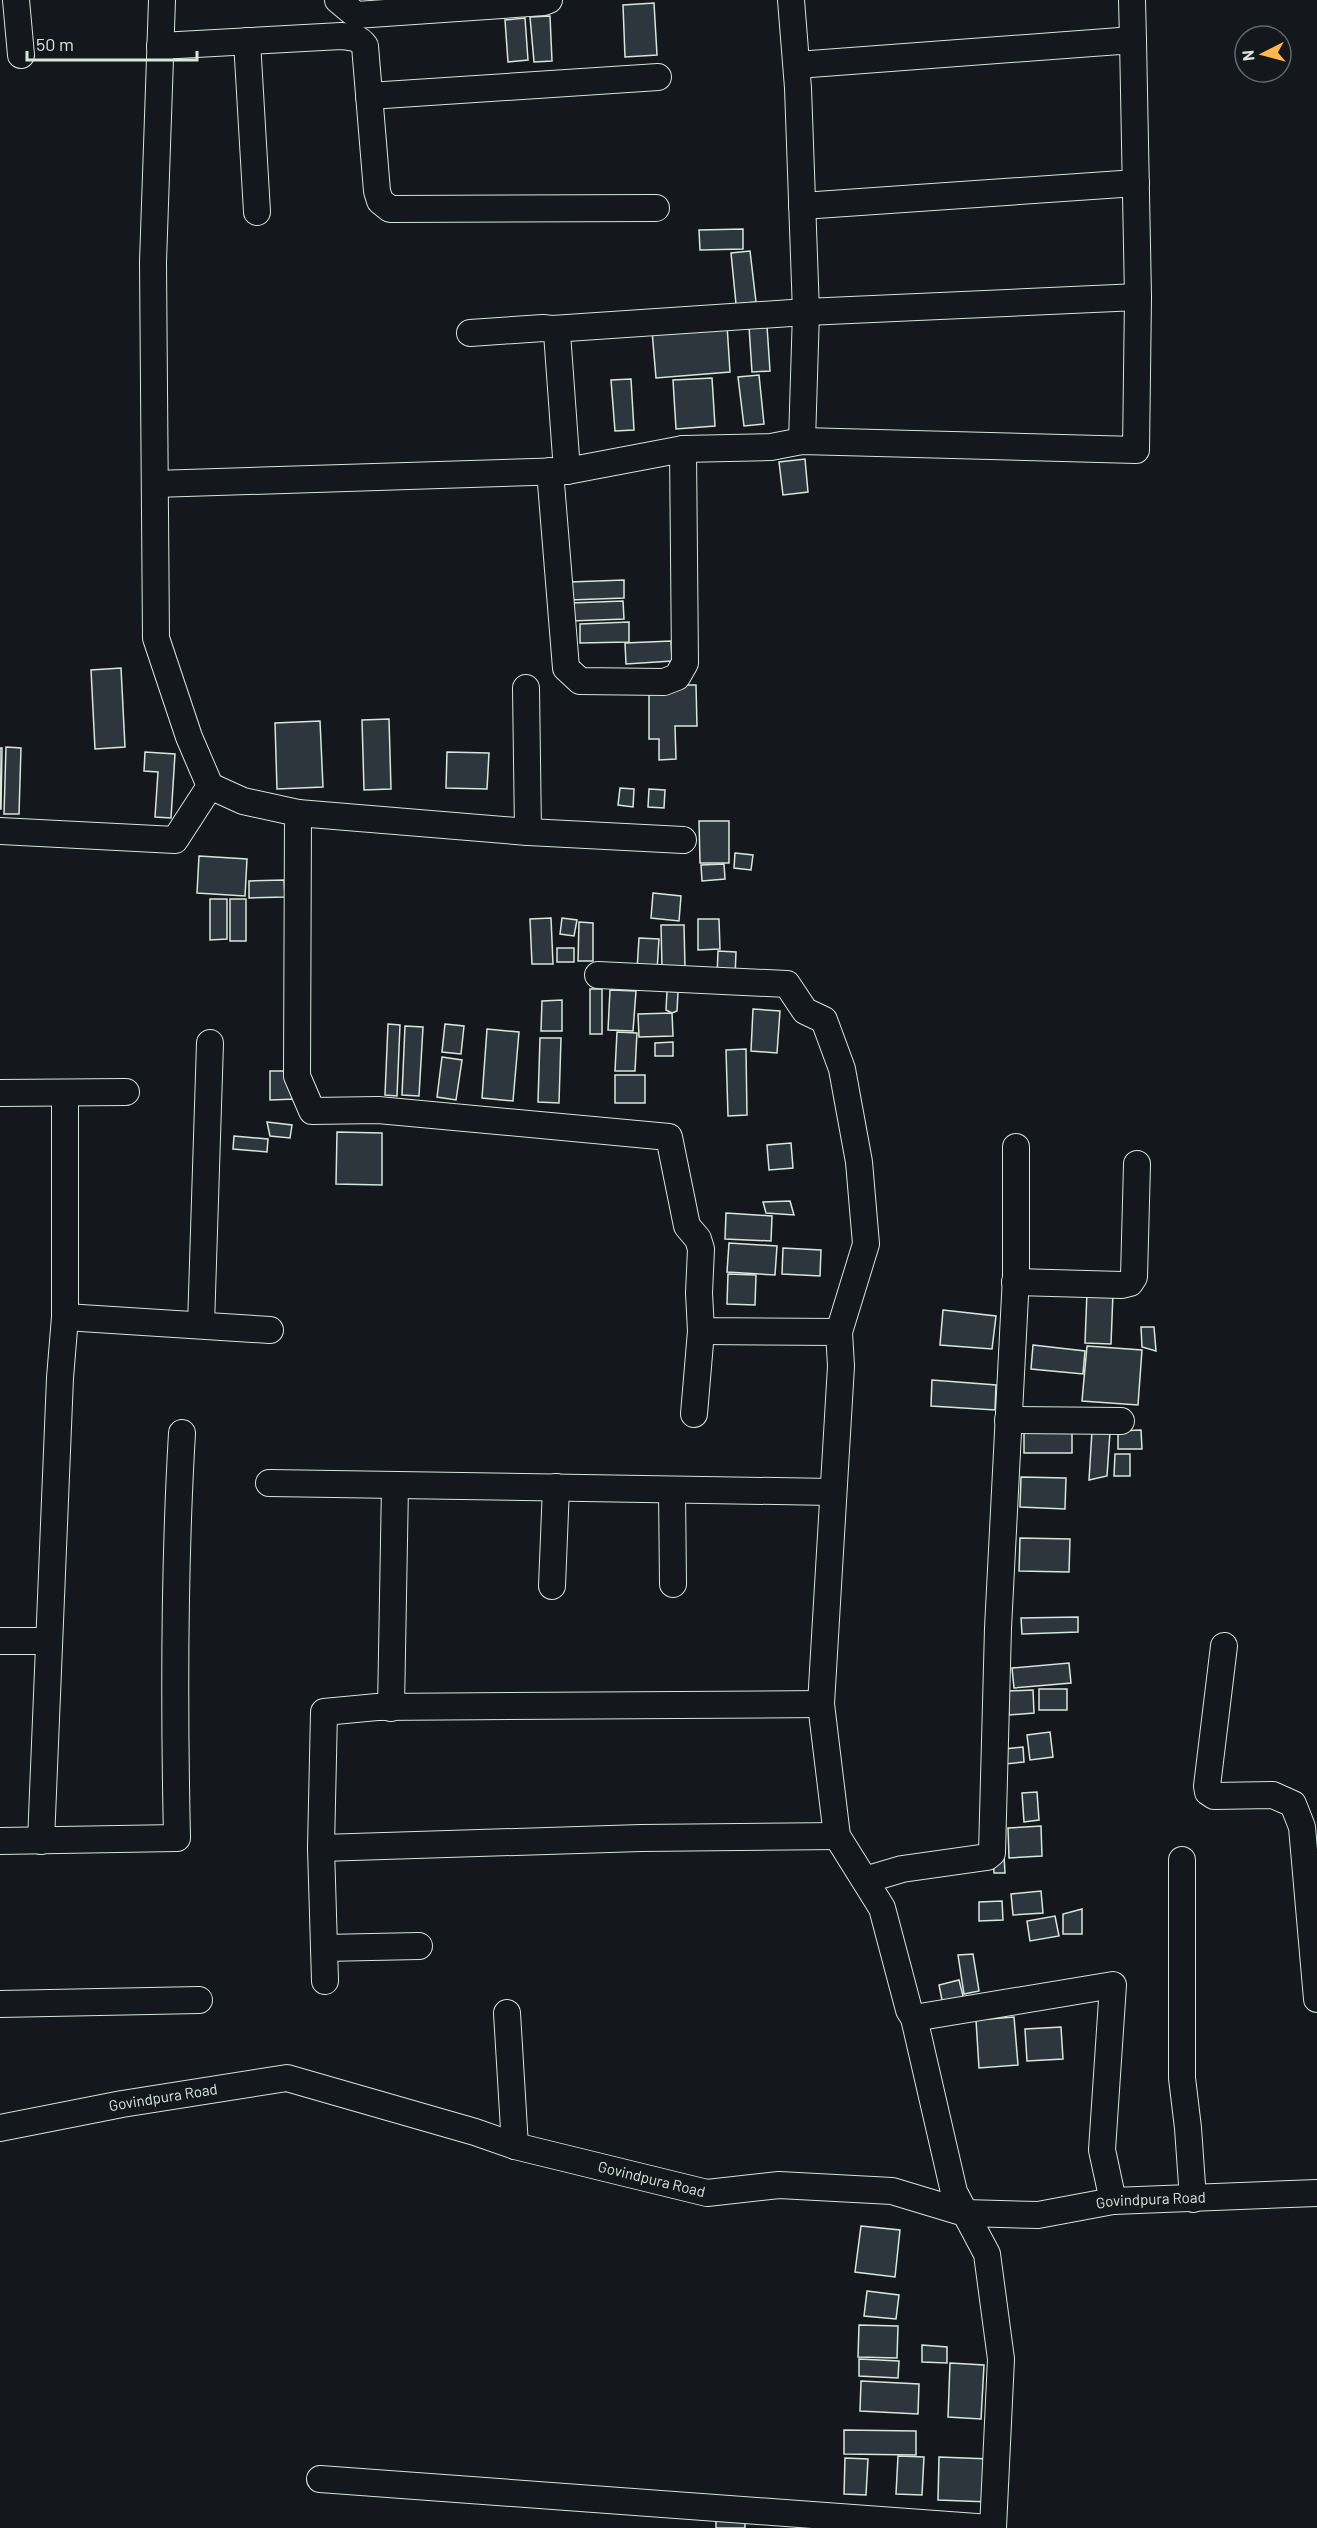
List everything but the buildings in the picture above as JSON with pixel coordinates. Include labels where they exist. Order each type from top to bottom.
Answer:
[{"type":"street","points":[[16,0],[21,55]]},
{"type":"street","points":[[162,0],[153,262],[156,638],[189,737],[210,786],[243,801],[298,813],[528,832],[683,840]]},
{"type":"street","points":[[338,0],[356,15],[549,0]]},
{"type":"street","points":[[791,0],[797,65],[806,312],[802,441]]},
{"type":"street","points":[[155,484],[559,471],[683,449],[771,447],[802,441],[1136,450],[1138,297],[1132,0]]},
{"type":"street","points":[[160,46],[353,37],[361,40],[365,46],[377,191],[380,201],[390,209],[656,208]]},
{"type":"street","points":[[797,65],[1133,40]]},
{"type":"street","points":[[247,41],[257,212]]},
{"type":"street","points":[[369,96],[658,77]]},
{"type":"street","points":[[802,206],[1136,183]]},
{"type":"street","points":[[470,333],[806,312],[1138,297]]},
{"type":"street","points":[[552,329],[560,340],[559,471],[566,668],[580,681],[664,682],[677,677],[685,663],[683,449]]},
{"type":"street","points":[[526,688],[528,832]]},
{"type":"street","points":[[0,831],[175,840],[210,786]]},
{"type":"street","points":[[298,813],[297,1076],[312,1111],[378,1110],[669,1137],[687,1226],[698,1239],[701,1249],[699,1293],[701,1331],[694,1414]]},
{"type":"street","points":[[320,2479],[663,2516],[991,2528],[1001,2360],[987,2254],[954,2192],[914,2018],[909,2010],[882,1908],[837,1836],[821,1704],[841,1366],[839,1332],[866,1244],[859,1162],[842,1069],[824,1020],[805,1011],[787,984],[598,975]]},
{"type":"street","points":[[201,1325],[210,1042]]},
{"type":"street","points":[[0,1093],[126,1092]]},
{"type":"street","points":[[41,1841],[60,1378],[65,1317],[65,1093]]},
{"type":"street","points":[[865,1880],[902,1869],[987,1857],[992,1853],[993,1755],[1015,1282],[1016,1147]]},
{"type":"street","points":[[1015,1282],[1122,1285],[1130,1283],[1134,1277],[1137,1164]]},
{"type":"street","points":[[65,1317],[270,1330]]},
{"type":"street","points":[[701,1331],[839,1332]]},
{"type":"street","points":[[1008,1420],[1121,1421]]},
{"type":"street","points":[[0,1841],[177,1838],[174,1713],[175,1552],[182,1433]]},
{"type":"street","points":[[269,1483],[833,1492]]},
{"type":"street","points":[[391,1708],[394,1485]]},
{"type":"street","points":[[552,1586],[556,1487]]},
{"type":"street","points":[[672,1491],[673,1584]]},
{"type":"street","points":[[0,1641],[48,1641]]},
{"type":"street","points":[[1224,1646],[1208,1792],[1214,1796],[1273,1795],[1293,1804],[1302,1827],[1317,1999]]},
{"type":"street","points":[[325,1981],[321,1848],[324,1712],[391,1708],[821,1704]]},
{"type":"street","points":[[321,1848],[641,1838],[837,1836]]},
{"type":"street","points":[[1182,1860],[1182,2078],[1193,2199]]},
{"type":"street","points":[[324,1948],[419,1946]]},
{"type":"street","points":[[914,2018],[1113,1985],[1102,2150],[1113,2201]]},
{"type":"street","points":[[0,2004],[199,2000]]},
{"type":"street","points":[[507,2013],[514,2146]]},
{"type":"street","name":"Govindpura Road","points":[[0,2128],[110,2106],[287,2078],[475,2132],[514,2146],[707,2193],[779,2186],[892,2192],[965,2213],[1038,2215],[1113,2201],[1317,2193]]}]
